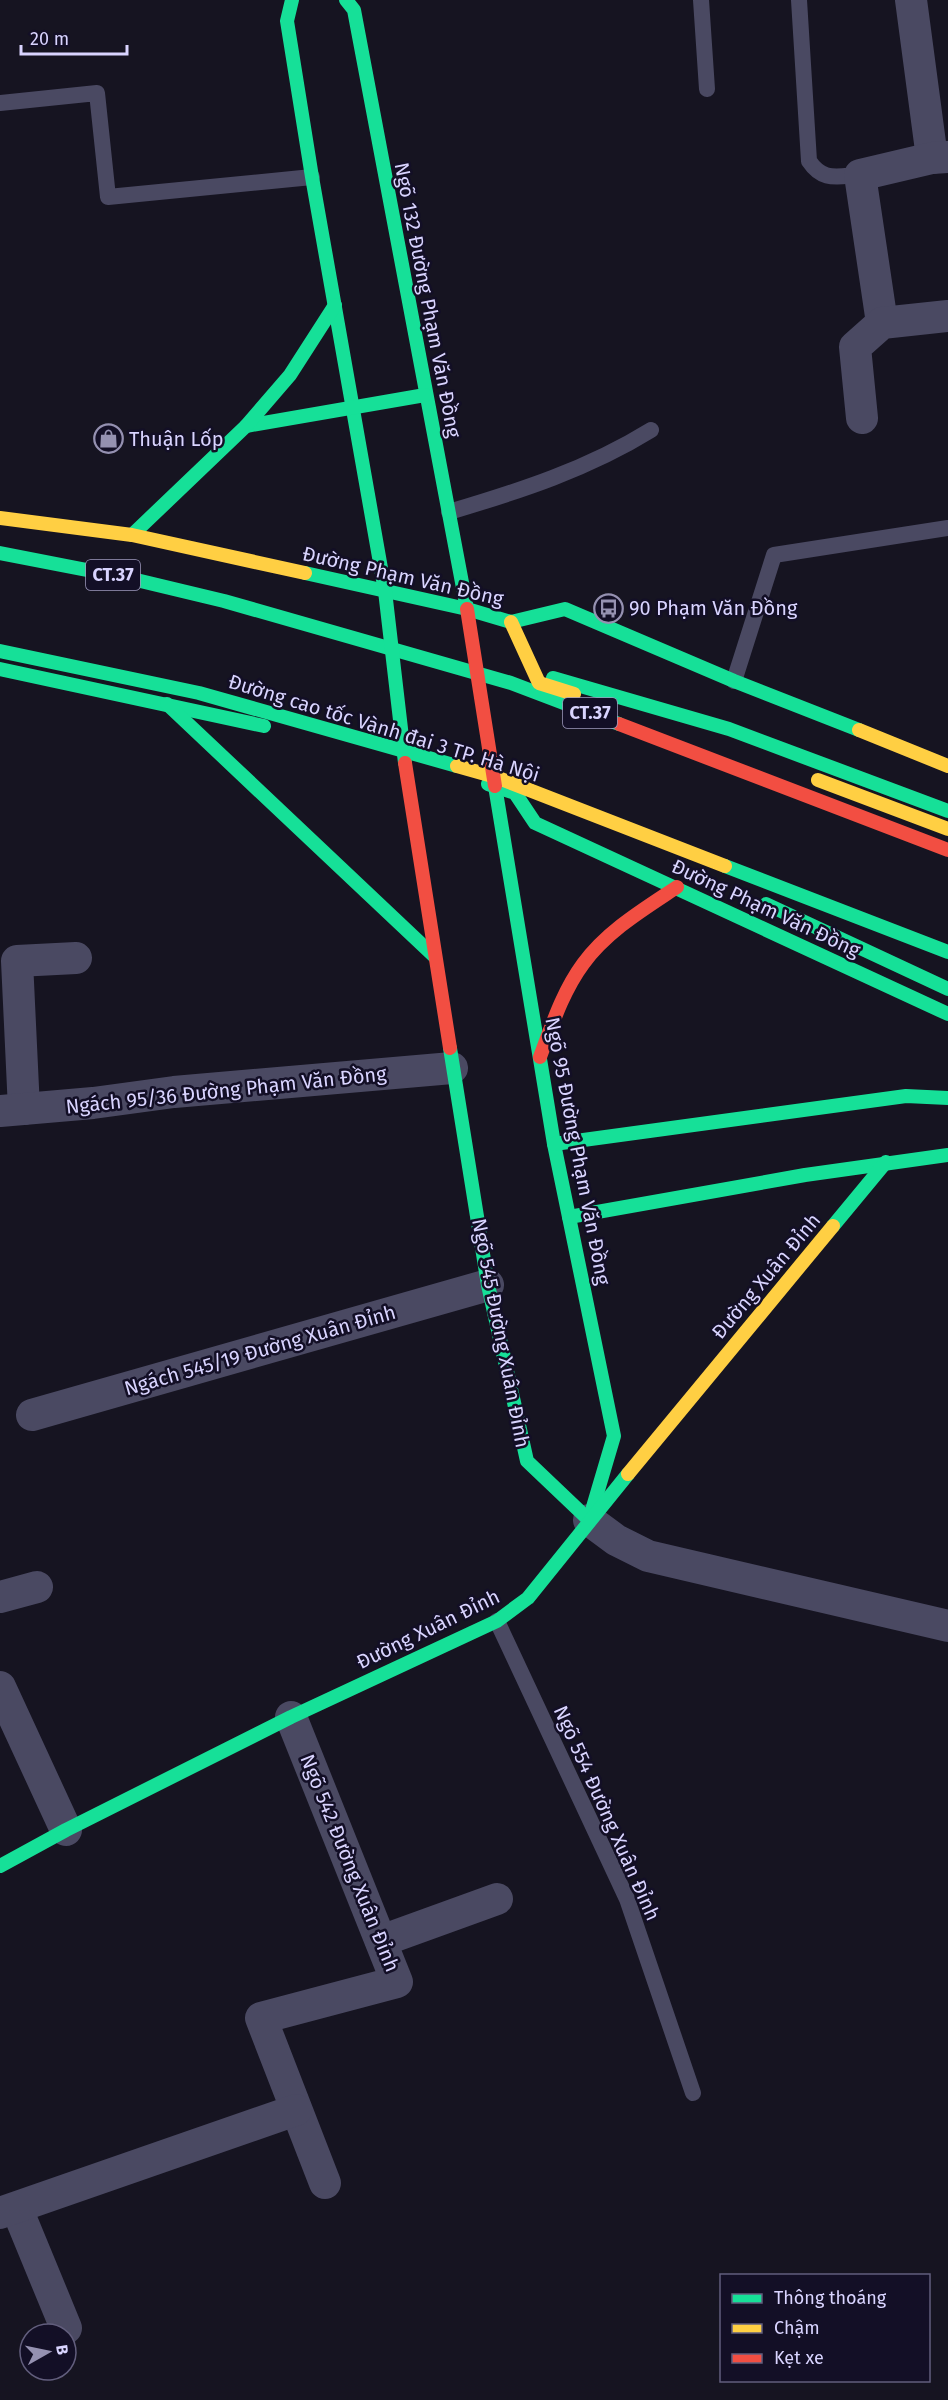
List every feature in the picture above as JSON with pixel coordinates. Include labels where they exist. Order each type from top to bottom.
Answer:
[{"type":"main road","points":[[292,0],[287,21],[312,177],[386,591],[405,763],[452,1068]]},
{"type":"main road","name":"Ngõ 132 Đường Phạm Văn Đồng","points":[[346,0],[354,10],[467,609]]},
{"type":"main road","points":[[132,535],[246,426],[290,375],[335,305]]},
{"type":"main road","points":[[246,426],[425,395]]},
{"type":"main road","name":"Đường Phạm Văn Đồng","points":[[0,518],[132,535],[467,609],[511,622],[565,609],[734,681],[948,766]]},
{"type":"main road","name":"CT.37","points":[[0,553],[128,578],[224,601],[511,683],[948,850]]},
{"type":"main road","points":[[224,601],[494,662]]},
{"type":"main road","name":"Ngõ 95 Đường Phạm Văn Đồng","points":[[467,609],[554,1144],[614,1437],[589,1520]]},
{"type":"main road","points":[[511,622],[538,682],[669,726]]},
{"type":"main road","name":"Đường cao tốc Vành đai 3 TP. Hà Nội","points":[[0,651],[199,693],[495,782],[948,952]]},
{"type":"main road","points":[[516,668],[729,729],[948,811]]},
{"type":"main road","points":[[0,669],[167,704],[301,735],[405,763],[495,782],[676,862]]},
{"type":"main road","points":[[167,704],[434,956]]},
{"type":"main road","points":[[809,776],[948,829]]},
{"type":"main road","points":[[495,782],[515,793]]},
{"type":"main road","name":"Đường Phạm Văn Đồng","points":[[948,960],[544,782],[515,793],[535,823],[948,1014]]},
{"type":"main road","points":[[540,1057],[566,993],[591,955],[624,922],[677,887]]},
{"type":"main road","points":[[751,897],[948,989]]},
{"type":"main road","name":"Ngõ 545 Đường Xuân Đỉnh","points":[[452,1068],[488,1285],[527,1461],[589,1520]]},
{"type":"main road","points":[[554,1144],[906,1096],[948,1098]]},
{"type":"main road","points":[[569,1217],[886,1162],[948,1155]]},
{"type":"main road","name":"Đường Xuân Đỉnh","points":[[0,1866],[66,1830],[291,1717],[497,1621],[528,1598],[589,1520],[886,1162]]},
{"type":"street","points":[[882,323],[860,175],[940,158],[911,0]]},
{"type":"street","points":[[862,418],[855,347],[882,323],[948,316]]},
{"type":"street","points":[[12,1110],[17,961],[76,958]]},
{"type":"street","name":"Ngách 95/36 Đường Phạm Văn Đồng","points":[[12,1110],[93,1103],[174,1092],[452,1068]]},
{"type":"street","name":"Ngách 545/19 Đường Xuân Đỉnh","points":[[32,1415],[488,1285]]},
{"type":"street","name":"Ngõ 545 Đường Xuân Đỉnh","points":[[589,1520],[616,1540],[648,1556],[948,1626]]},
{"type":"street","points":[[0,1597],[37,1587]]},
{"type":"street","points":[[0,1687],[66,1830]]},
{"type":"street","name":"Ngõ 542 Đường Xuân Đỉnh","points":[[291,1717],[397,1982],[261,2018],[325,2183]]},
{"type":"street","points":[[381,1941],[497,1899]]},
{"type":"street","points":[[63,2322],[9,2211],[296,2110]]},
{"type":"lane","points":[[701,0],[707,89]]},
{"type":"lane","points":[[799,0],[809,161],[817,172],[830,177],[860,175]]},
{"type":"lane","points":[[0,103],[97,93],[108,197],[312,177]]},
{"type":"lane","points":[[449,512],[530,488],[560,476],[626,445],[651,430]]},
{"type":"lane","points":[[734,681],[774,555],[948,528]]},
{"type":"lane","name":"Ngõ 554 Đường Xuân Đỉnh","points":[[497,1621],[627,1899],[693,2093]]},
{"type":"traffic: fast","points":[[292,0],[287,21],[385,591]]},
{"type":"traffic: fast","points":[[346,0],[354,10],[467,609]]},
{"type":"traffic: fast","points":[[132,535],[246,426],[290,375],[335,305]]},
{"type":"traffic: fast","points":[[246,426],[425,395]]},
{"type":"traffic: fast","points":[[0,553],[128,578],[224,601],[511,683],[619,724]]},
{"type":"traffic: fast","points":[[305,573],[467,609],[511,622],[565,609],[734,681],[859,730]]},
{"type":"traffic: fast","points":[[385,591],[405,763]]},
{"type":"traffic: fast","points":[[0,651],[199,693],[457,766]]},
{"type":"traffic: fast","points":[[0,669],[264,726]]},
{"type":"traffic: fast","points":[[553,678],[729,729],[948,811]]},
{"type":"traffic: fast","points":[[167,704],[434,956]]},
{"type":"traffic: fast","points":[[488,784],[515,793],[535,823],[948,1014]]},
{"type":"traffic: fast","points":[[495,786],[554,1144],[614,1436],[593,1507]]},
{"type":"traffic: fast","points":[[725,866],[948,952]]},
{"type":"traffic: fast","points":[[766,904],[948,989]]},
{"type":"traffic: fast","points":[[450,1048],[488,1285],[527,1461],[589,1520]]},
{"type":"traffic: fast","points":[[554,1144],[906,1096],[948,1098]]},
{"type":"traffic: fast","points":[[569,1217],[805,1175],[948,1155]]},
{"type":"traffic: fast","points":[[833,1226],[886,1162]]},
{"type":"traffic: fast","points":[[0,1866],[66,1830],[291,1717],[497,1621],[528,1598],[628,1474]]},
{"type":"traffic: slow","points":[[0,518],[132,535],[305,573]]},
{"type":"traffic: slow","points":[[511,622],[539,683],[574,694]]},
{"type":"traffic: slow","points":[[859,730],[948,766]]},
{"type":"traffic: slow","points":[[457,766],[496,777],[725,866]]},
{"type":"traffic: slow","points":[[818,780],[948,829]]},
{"type":"traffic: slow","points":[[628,1474],[833,1226]]},
{"type":"traffic: jam","points":[[467,609],[495,786]]},
{"type":"traffic: jam","points":[[619,724],[948,850]]},
{"type":"traffic: jam","points":[[405,763],[450,1048]]},
{"type":"traffic: jam","points":[[540,1057],[564,997],[583,964],[615,931],[677,887]]},
{"type":"place","name":"Thuận Lốp","points":[[108,439]]},
{"type":"place","name":"90 Phạm Văn Đồng","points":[[608,608]]}]
